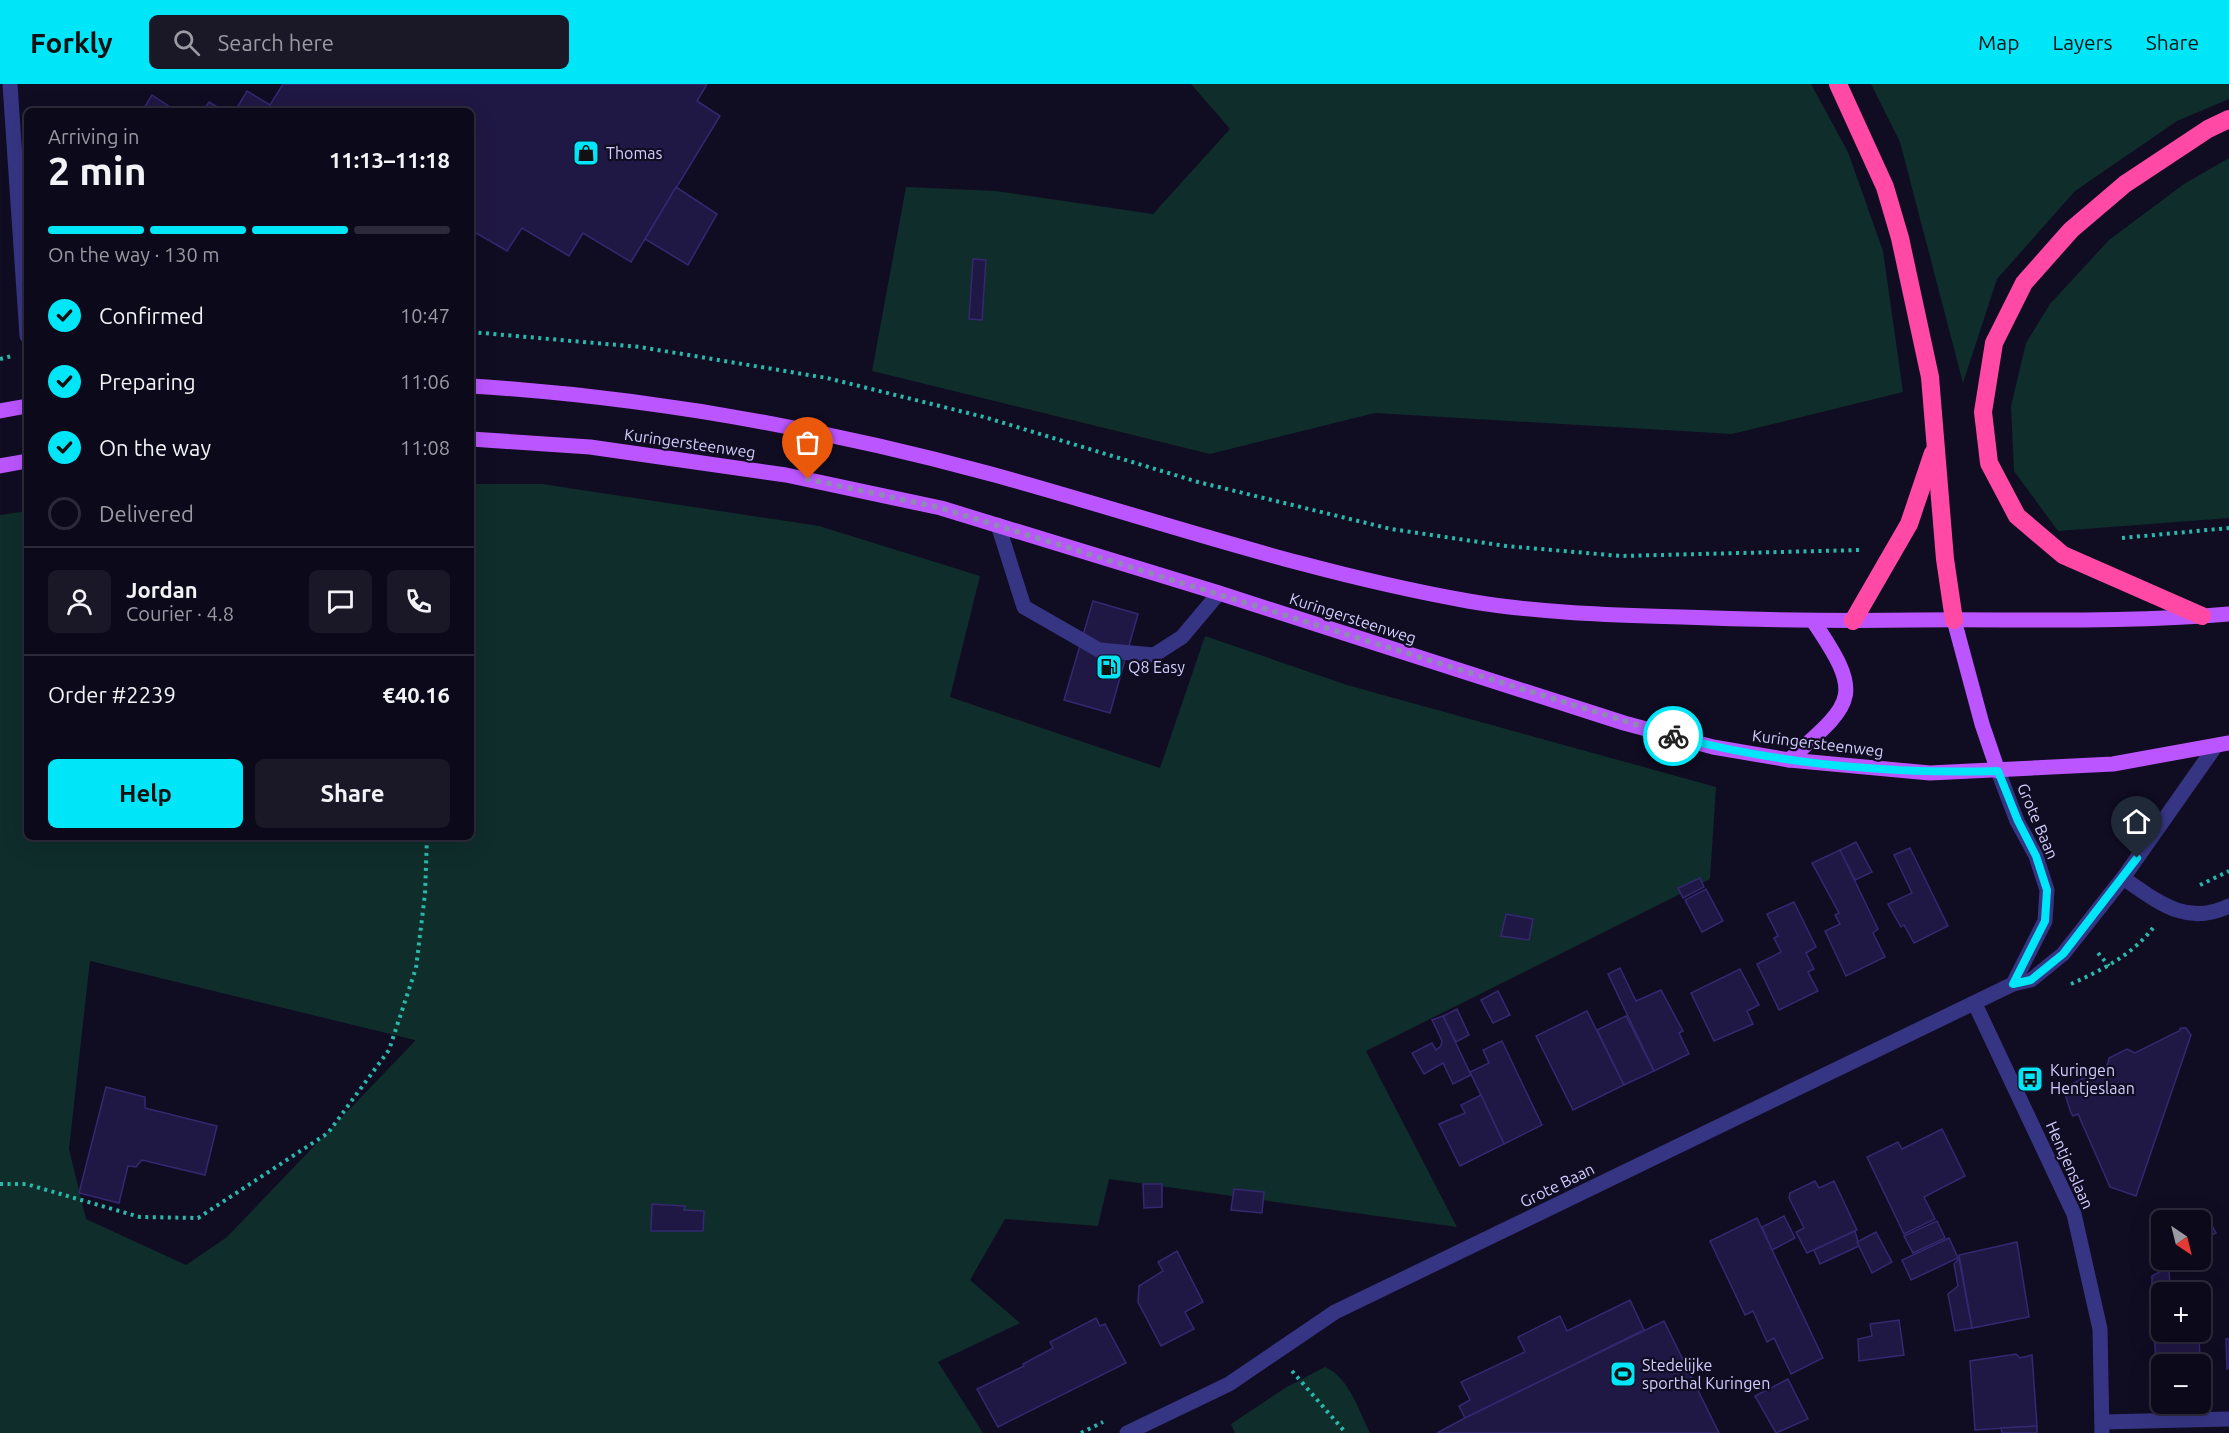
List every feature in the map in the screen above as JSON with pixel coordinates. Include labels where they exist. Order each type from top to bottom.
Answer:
[{"type":"highway","points":[[1838,84],[1885,187],[1900,238],[1929,377],[1945,559],[1954,620]]},
{"type":"highway","points":[[2202,616],[2063,555],[2017,516],[1989,463],[1983,412],[1994,343],[2024,283],[2071,230],[2125,184],[2208,129],[2229,119]]},
{"type":"highway","points":[[1853,621],[1909,524],[1935,448]]},
{"type":"main road","name":"Kuringersteenweg","points":[[474,387],[572,393],[710,412],[837,435],[992,475],[1317,569],[1472,602],[1602,615],[1813,621],[2229,614]]},
{"type":"main road","points":[[0,411],[24,407]]},
{"type":"main road","name":"Kuringersteenweg","points":[[474,440],[590,447],[786,475],[941,508],[1219,593],[1624,723],[1713,747],[1790,760],[1930,773],[2113,764],[2222,745]]},
{"type":"main road","points":[[0,466],[24,462]]},
{"type":"main road","points":[[1954,620],[1982,724],[1998,771]]},
{"type":"main road","points":[[1790,760],[1834,720],[1846,699],[1845,678],[1838,658],[1813,621]]},
{"type":"street","points":[[10,84],[24,292]]},
{"type":"street","points":[[998,525],[1024,608],[1099,650],[1154,655],[1182,637],[1219,593]]},
{"type":"street","name":"Grote Baan","points":[[1127,1433],[1229,1384],[1335,1312],[2013,984],[2031,980],[2063,954],[2222,745]]},
{"type":"street","name":"Grote Baan","points":[[1998,771],[2018,821],[2036,856],[2047,890],[2045,921],[2013,984]]},
{"type":"street","points":[[2123,878],[2168,909],[2187,914],[2219,911],[2229,906]]},
{"type":"street","name":"Hentjenslaan","points":[[1975,1004],[2074,1214],[2100,1329],[2102,1428],[2229,1419]]},
{"type":"path","points":[[474,332],[640,347],[827,378],[984,417],[1198,482],[1390,529],[1506,546],[1621,556],[1860,550]]},
{"type":"path","points":[[2122,537],[2229,528]]},
{"type":"path","points":[[0,1184],[26,1184],[140,1217],[198,1218],[328,1133],[389,1050],[393,1040],[416,968],[425,894],[427,840]]},
{"type":"path","points":[[2109,966],[2143,941],[2168,909]]},
{"type":"path","points":[[1290,1368],[1346,1433]]},
{"type":"green space","points":[[1191,84],[1811,84],[1848,152],[1883,251],[1903,392],[1732,434],[1375,413],[1210,454],[872,371],[906,187],[996,191],[1153,214],[1230,129]]},
{"type":"green space","points":[[1871,84],[2229,84],[2229,99],[2177,121],[2075,191],[1997,279],[1963,383],[1900,142]]},
{"type":"green space","points":[[2229,158],[2229,518],[2058,531],[2014,471],[2011,406],[2026,343],[2050,304],[2109,240],[2184,184]]},
{"type":"green space","points":[[474,484],[542,484],[819,526],[980,576],[950,697],[1160,768],[1205,636],[1347,685],[1716,787],[1710,879],[1366,1051],[1457,1227],[1109,1179],[1098,1226],[1005,1219],[970,1280],[1020,1323],[938,1362],[983,1433],[0,1433],[0,515],[24,511],[24,840],[474,840]],"holes":[[[90,961],[415,1041],[227,1237],[186,1265],[86,1219],[69,1149]]]},
{"type":"green space","points":[[1325,1367],[1341,1378],[1347,1386],[1370,1433],[1235,1433],[1231,1424],[1285,1388]]},
{"type":"building","points":[[283,84],[707,84],[697,101],[720,116],[631,262],[583,233],[569,256],[522,228],[507,251],[474,232],[474,108],[237,108],[247,91],[270,105]]},
{"type":"building","points":[[152,95],[172,108],[144,108]]},
{"type":"building","points":[[209,102],[219,108],[205,108]]},
{"type":"building","points":[[676,187],[717,214],[688,265],[645,239]]},
{"type":"building","points":[[973,259],[986,260],[982,320],[969,319]]},
{"type":"building","points":[[1093,601],[1138,614],[1110,713],[1064,700]]},
{"type":"building","points":[[1856,842],[1872,872],[1855,880],[1840,850]]},
{"type":"building","points":[[1910,848],[1948,926],[1914,943],[1904,925],[1901,927],[1888,904],[1912,893],[1894,855]]},
{"type":"building","points":[[1840,850],[1878,929],[1873,933],[1885,957],[1846,976],[1825,931],[1840,924],[1835,915],[1839,913],[1812,863]]},
{"type":"building","points":[[1700,878],[1704,887],[1683,898],[1678,888]]},
{"type":"building","points":[[1706,889],[1723,921],[1702,932],[1685,900]]},
{"type":"building","points":[[1794,902],[1816,947],[1806,953],[1814,969],[1808,972],[1818,991],[1779,1010],[1757,964],[1781,952],[1774,938],[1778,936],[1767,914]]},
{"type":"building","points":[[1506,914],[1533,919],[1529,940],[1501,936]]},
{"type":"building","points":[[1620,968],[1636,1001],[1661,990],[1683,1031],[1679,1033],[1689,1054],[1654,1071],[1608,974]]},
{"type":"building","points":[[1740,969],[1759,1005],[1747,1011],[1753,1024],[1714,1041],[1691,993]]},
{"type":"building","points":[[1498,991],[1510,1015],[1493,1023],[1481,1000]]},
{"type":"building","points":[[1457,1009],[1469,1035],[1456,1042],[1443,1016]]},
{"type":"building","points":[[1587,1011],[1624,1085],[1573,1110],[1536,1036]]},
{"type":"building","points":[[1443,1016],[1471,1075],[1453,1084],[1443,1063],[1424,1074],[1412,1053],[1432,1043],[1436,1050],[1441,1046],[1442,1041],[1432,1020]]},
{"type":"building","points":[[1626,1016],[1654,1071],[1624,1085],[1597,1030]]},
{"type":"building","points":[[2181,1028],[2186,1028],[2191,1035],[2136,1196],[2110,1187],[2078,1114],[2073,1116],[2071,1113],[2065,1094],[2068,1086],[2107,1066],[2109,1058],[2127,1049],[2135,1053]]},
{"type":"building","points":[[1502,1041],[1542,1125],[1504,1144],[1470,1072],[1489,1063],[1483,1050]]},
{"type":"building","points":[[106,1087],[145,1097],[145,1108],[217,1126],[205,1175],[142,1160],[136,1167],[128,1166],[119,1203],[79,1193]]},
{"type":"building","points":[[1481,1095],[1504,1144],[1460,1166],[1439,1124],[1465,1113],[1461,1105]]},
{"type":"building","points":[[1942,1129],[1965,1176],[1924,1197],[1935,1219],[1904,1234],[1867,1157],[1898,1142],[1902,1149]]},
{"type":"building","points":[[1815,1181],[1819,1188],[1834,1181],[1857,1230],[1807,1253],[1796,1232],[1804,1228],[1789,1198],[1790,1193]]},
{"type":"building","points":[[1143,1184],[1162,1184],[1162,1207],[1144,1208]]},
{"type":"building","points":[[1234,1189],[1264,1192],[1262,1213],[1231,1210]]},
{"type":"building","points":[[652,1204],[685,1206],[684,1210],[704,1211],[703,1231],[651,1231]]},
{"type":"building","points":[[1784,1216],[1795,1238],[1772,1250],[1762,1227]]},
{"type":"building","points":[[1757,1218],[1823,1358],[1791,1374],[1774,1338],[1767,1342],[1753,1311],[1745,1315],[1710,1241]]},
{"type":"building","points":[[1937,1221],[1945,1238],[1913,1253],[1904,1236]]},
{"type":"building","points":[[2211,1224],[2216,1233],[2211,1236]]},
{"type":"building","points":[[1855,1231],[1859,1246],[1820,1264],[1814,1250]]},
{"type":"building","points":[[1876,1232],[1892,1262],[1872,1273],[1857,1242]]},
{"type":"building","points":[[1949,1238],[1958,1258],[1911,1280],[1902,1260]]},
{"type":"building","points":[[2017,1242],[2029,1317],[1972,1328],[1959,1255]]},
{"type":"building","points":[[1177,1251],[1203,1302],[1185,1312],[1194,1329],[1161,1346],[1138,1302],[1139,1286],[1163,1271],[1158,1262]]},
{"type":"building","points":[[1959,1259],[1972,1328],[1955,1331],[1948,1294],[1958,1286],[1954,1264]]},
{"type":"building","points":[[2163,1270],[2169,1270],[2170,1282],[2152,1282],[2152,1276]]},
{"type":"building","points":[[1630,1300],[1644,1330],[1465,1418],[1459,1406],[1470,1400],[1461,1382],[1525,1352],[1518,1337],[1560,1316],[1567,1331]]},
{"type":"building","points":[[1096,1318],[1100,1326],[1105,1324],[1126,1363],[998,1427],[977,1389],[1024,1366],[1023,1364],[1053,1348],[1050,1342]]},
{"type":"building","points":[[1899,1320],[1904,1355],[1859,1361],[1858,1339],[1872,1336],[1870,1324]]},
{"type":"building","name":"Stedelijke sporthal Kuringen","points":[[1664,1321],[1719,1433],[1437,1433],[1465,1418]]},
{"type":"building","points":[[2226,1339],[2229,1339],[2229,1368],[2227,1369]]},
{"type":"building","points":[[2155,1342],[2199,1342],[2200,1354],[2155,1354]]},
{"type":"building","points":[[2016,1354],[2020,1358],[2032,1355],[2037,1426],[1975,1430],[1970,1361]]},
{"type":"building","points":[[1788,1379],[1808,1419],[1776,1433],[1755,1396]]},
{"type":"building","points":[[2037,1426],[2037,1433],[2002,1433],[2001,1428]]},
{"type":"way so far","points":[[808,479],[941,508],[1219,593],[1624,723],[1673,736]]},
{"type":"place","name":"Thomas","points":[[586,153]]},
{"type":"place","name":"Q8 Easy","points":[[1109,667]]},
{"type":"place","name":"Kuringen Hentjeslaan","points":[[2030,1079]]},
{"type":"place","name":"Stedelijke sporthal Kuringen","points":[[1623,1374]]},
{"type":"route","points":[[1673,736],[1713,747],[1790,760],[1930,773],[1998,771],[2018,821],[2036,856],[2047,890],[2045,921],[2033,949],[2013,984],[2031,980],[2063,954],[2137,858]]}]
